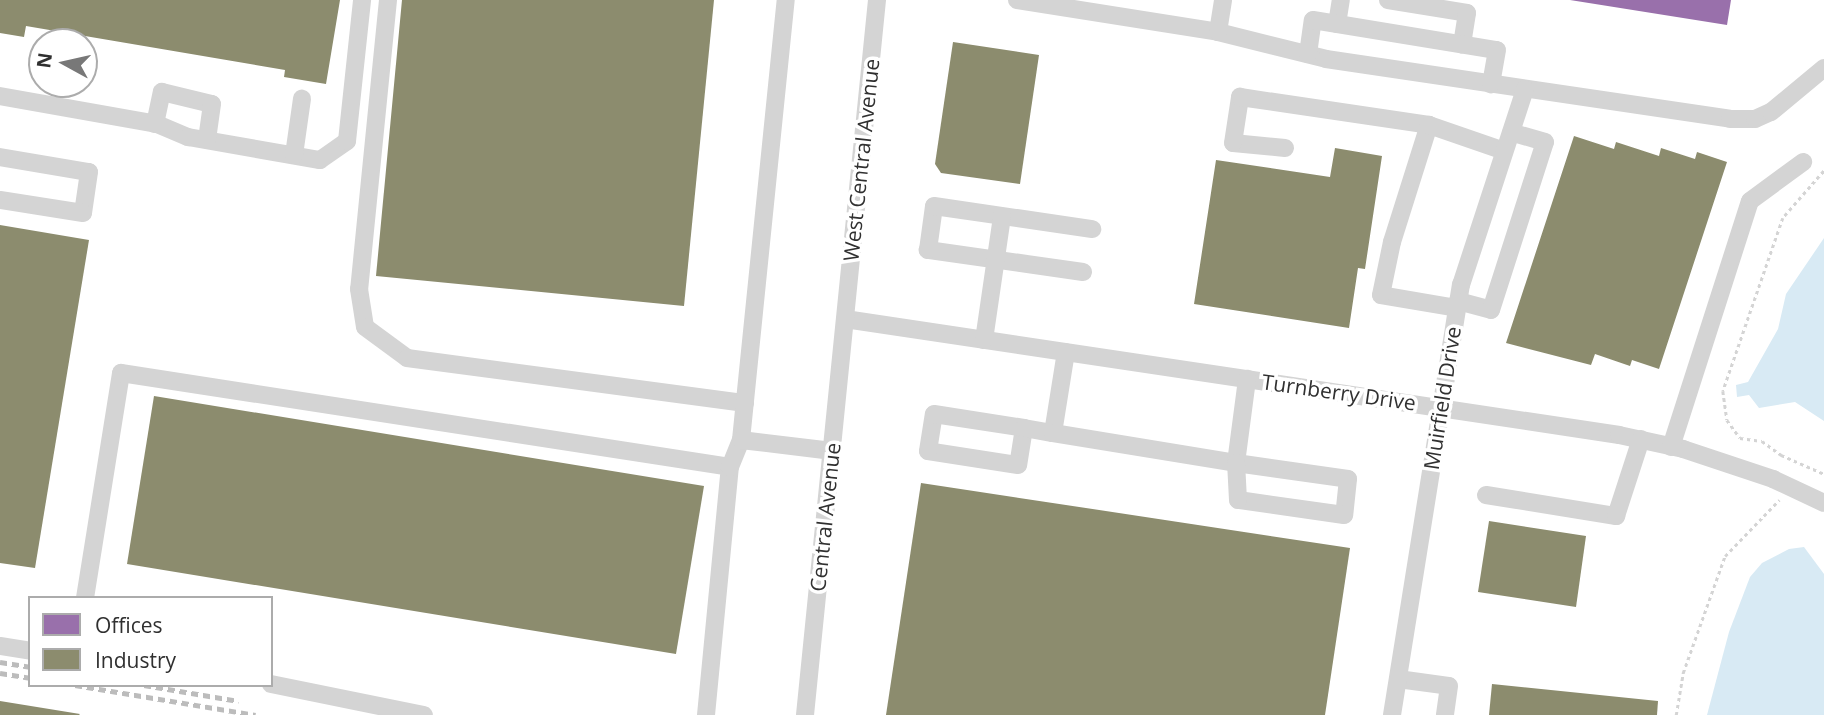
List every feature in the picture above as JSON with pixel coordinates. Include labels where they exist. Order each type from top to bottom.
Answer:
[{"type":"street","points":[[0,96],[155,124],[207,141],[320,160],[347,142],[362,0]]},
{"type":"street","points":[[388,0],[359,289],[365,327],[407,358],[745,403]]},
{"type":"street","points":[[706,715],[730,467],[741,440],[786,0]]},
{"type":"street","name":"West Central Avenue","points":[[845,319],[877,0]]},
{"type":"street","points":[[1017,0],[1086,6],[1218,32],[1308,54],[1491,84],[1755,119],[1771,112],[1824,68]]},
{"type":"street","points":[[1218,32],[1223,0]]},
{"type":"street","points":[[1337,24],[1341,0]]},
{"type":"street","points":[[1388,0],[1467,13],[1462,45]]},
{"type":"street","points":[[1308,54],[1313,20],[1497,50],[1491,84]]},
{"type":"street","name":"Muirfield Drive","points":[[1392,715],[1457,304],[1525,89]]},
{"type":"street","points":[[155,124],[162,92],[212,104],[207,141]]},
{"type":"street","points":[[1285,148],[1233,142],[1240,97],[1429,124],[1504,150]]},
{"type":"street","points":[[294,155],[302,99]]},
{"type":"street","points":[[1429,124],[1392,242],[1381,295],[1491,310],[1545,142],[1511,132]]},
{"type":"street","points":[[0,157],[89,172],[83,214],[0,200]]},
{"type":"street","points":[[1671,447],[1750,201],[1803,162]]},
{"type":"street","points":[[1083,272],[928,250],[934,206],[1092,229]]},
{"type":"street","points":[[984,340],[1002,216]]},
{"type":"street","name":"Turnberry Drive","points":[[845,319],[1641,439],[1792,488],[1824,503]]},
{"type":"street","name":"Central Avenue","points":[[805,715],[845,319]]},
{"type":"street","points":[[1053,433],[1066,352]]},
{"type":"street","points":[[85,596],[121,373],[730,467]]},
{"type":"street","points":[[1024,428],[1018,465],[928,451],[934,414],[1024,428],[1236,463],[1348,479],[1344,515],[1238,500],[1236,463],[1247,379]]},
{"type":"street","points":[[1486,495],[1616,516],[1641,439]]},
{"type":"street","points":[[741,440],[832,451]]},
{"type":"street","points":[[0,646],[28,651]]},
{"type":"street","points":[[1398,679],[1449,686],[1445,715]]},
{"type":"street","points":[[273,684],[424,715]]},
{"type":"path","points":[[1824,171],[1783,218],[1723,391],[1727,420],[1740,438],[1762,440],[1781,455],[1824,474]]},
{"type":"path","points":[[1676,715],[1683,673],[1725,556],[1792,488]]},
{"type":"shaded area","points":[[1824,238],[1824,421],[1795,402],[1759,408],[1749,395],[1737,397],[1736,385],[1748,382],[1778,329],[1786,294]]},
{"type":"shaded area","points":[[1804,547],[1824,574],[1824,715],[1707,715],[1729,632],[1750,577],[1762,563],[1789,549]]},
{"type":"building: Offices","points":[[1570,0],[1731,0],[1727,25]]},
{"type":"building: Industry","points":[[0,0],[340,0],[326,84],[284,77],[285,70],[98,38],[98,28],[26,26],[24,37],[0,33]]},
{"type":"building: Industry","points":[[402,0],[714,0],[684,306],[376,276]]},
{"type":"building: Industry","points":[[953,42],[1039,55],[1020,184],[941,173],[935,164]]},
{"type":"building: Industry","points":[[1574,136],[1614,149],[1616,142],[1659,156],[1661,148],[1695,159],[1697,152],[1727,162],[1659,369],[1632,360],[1630,366],[1595,354],[1591,365],[1506,343]]},
{"type":"building: Industry","points":[[1335,148],[1382,156],[1365,269],[1358,268],[1349,328],[1194,304],[1216,160],[1330,177]]},
{"type":"building: Industry","points":[[0,225],[89,240],[35,568],[0,563]]},
{"type":"building: Industry","points":[[154,396],[704,486],[676,654],[127,564]]},
{"type":"building: Industry","points":[[921,483],[1350,548],[1325,715],[886,715]]},
{"type":"building: Industry","points":[[1489,521],[1586,536],[1576,607],[1478,592]]},
{"type":"building: Industry","points":[[1492,684],[1658,701],[1657,715],[1489,715]]},
{"type":"building: Industry","points":[[0,701],[80,714],[0,715]]},
{"type":"railway","points":[[0,662],[28,667]]},
{"type":"railway","points":[[0,673],[28,678]]},
{"type":"railway","points":[[87,687],[256,715]]},
{"type":"railway","points":[[156,687],[239,701]]}]
